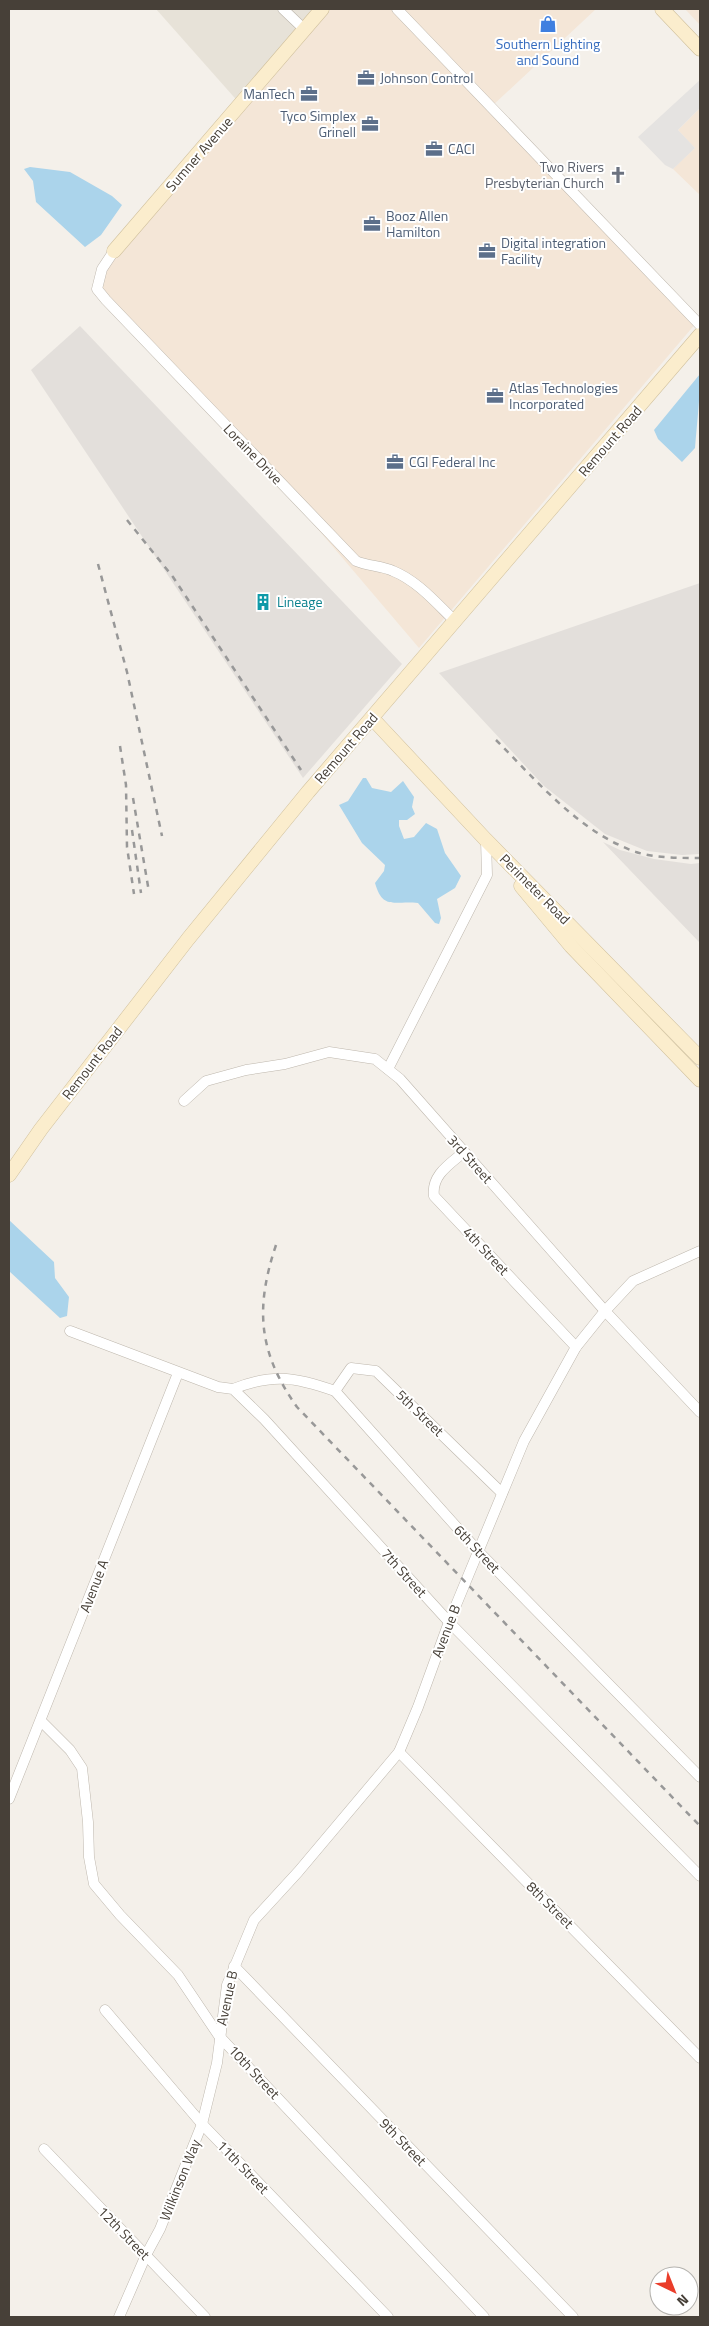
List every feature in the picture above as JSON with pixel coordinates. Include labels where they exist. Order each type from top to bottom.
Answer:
[{"type":"main road","name":"Sumner Avenue","points":[[114,251],[322,9]]},
{"type":"main road","points":[[662,9],[700,49]]},
{"type":"main road","name":"Remount Road","points":[[9,1175],[41,1129],[188,939],[372,718],[700,335]]},
{"type":"main road","name":"Perimeter Road","points":[[372,718],[490,844],[700,1058]]},
{"type":"main road","points":[[490,844],[543,914],[700,1080]]},
{"type":"main road","points":[[621,998],[631,986]]},
{"type":"street","points":[[284,9],[305,30]]},
{"type":"street","points":[[397,9],[700,325]]},
{"type":"street","name":"Loraine Drive","points":[[114,251],[102,269],[97,289],[106,300],[356,561],[369,566],[392,570],[410,579],[456,622]]},
{"type":"street","points":[[388,1069],[487,875],[490,844]]},
{"type":"street","name":"3rd Street","points":[[184,1101],[206,1081],[246,1070],[285,1064],[329,1052],[376,1059],[400,1079],[605,1312],[700,1412]]},
{"type":"street","name":"4th Street","points":[[464,1152],[441,1171],[433,1186],[434,1196],[576,1347]]},
{"type":"street","name":"Avenue B","points":[[219,2036],[227,1985],[254,1920],[305,1864],[399,1752],[418,1708],[449,1622],[524,1441],[576,1347],[633,1281],[700,1251]]},
{"type":"street","points":[[70,1331],[178,1373],[218,1387],[232,1389]]},
{"type":"street","name":"5th Street","points":[[335,1391],[351,1368],[376,1371],[502,1493]]},
{"type":"street","name":"Avenue A","points":[[9,1799],[178,1373]]},
{"type":"street","name":"6th Street","points":[[232,1389],[252,1381],[278,1378],[306,1380],[335,1391],[478,1551],[700,1777]]},
{"type":"street","name":"7th Street","points":[[232,1389],[264,1419],[449,1622],[700,1876]]},
{"type":"street","name":"10th Street","points":[[41,1722],[70,1750],[82,1768],[88,1822],[89,1858],[94,1884],[120,1915],[178,1975],[219,2036],[484,2317]]},
{"type":"street","name":"8th Street","points":[[399,1752],[700,2058]]},
{"type":"street","name":"9th Street","points":[[234,1966],[573,2317]]},
{"type":"street","name":"11th Street","points":[[105,2010],[202,2124],[388,2317]]},
{"type":"street","name":"Wilkinson Way","points":[[119,2317],[146,2255],[160,2229],[202,2124],[217,2063],[219,2036]]},
{"type":"street","name":"12th Street","points":[[44,2149],[205,2317]]},
{"type":"shaded area","points":[[156,9],[322,9],[241,105]]},
{"type":"shaded area","points":[[322,9],[596,9],[491,107],[697,322],[419,648],[260,461],[97,289],[102,269]]},
{"type":"shaded area","points":[[685,9],[700,9],[700,25]]},
{"type":"shaded area","points":[[700,80],[700,108],[678,130],[695,148],[673,169],[665,165],[638,137]]},
{"type":"shaded area","points":[[700,108],[700,195],[673,169],[695,148],[678,130]]},
{"type":"shaded area","points":[[80,326],[402,664],[303,778],[31,370]]},
{"type":"shaded area","points":[[700,583],[700,854],[682,855],[647,851],[605,834],[544,786],[439,673]]},
{"type":"shaded area","points":[[603,842],[620,850],[654,859],[691,864],[700,863],[700,943]]},
{"type":"water","points":[[30,167],[70,172],[112,196],[122,205],[101,235],[85,247],[36,202],[33,181],[24,169]]},
{"type":"water","points":[[700,374],[695,448],[682,462],[658,439],[654,430]]},
{"type":"water","points":[[363,778],[366,778],[372,788],[391,792],[403,781],[414,797],[412,807],[415,814],[407,820],[399,820],[399,826],[404,839],[414,837],[426,823],[437,829],[445,853],[461,876],[455,888],[437,899],[441,918],[439,924],[435,923],[418,903],[386,901],[378,892],[375,883],[384,871],[385,865],[362,843],[339,805],[348,801]]},
{"type":"water","points":[[9,1220],[54,1262],[55,1278],[69,1297],[67,1316],[60,1318],[9,1271]]},
{"type":"railway","points":[[127,520],[173,577],[301,770]]},
{"type":"railway","points":[[98,564],[127,672],[162,836]]},
{"type":"railway","points":[[496,740],[543,788],[577,819],[615,843],[636,852],[651,855],[700,858]]},
{"type":"railway","points":[[120,746],[126,785],[127,847],[134,894]]},
{"type":"railway","points":[[133,798],[149,892]]},
{"type":"railway","points":[[132,830],[141,893]]},
{"type":"railway","points":[[276,1245],[265,1289],[264,1329],[274,1367],[297,1407],[700,1826]]},
{"type":"place","name":"Southern Lighting and Sound","points":[[548,24]]},
{"type":"place","name":"Johnson Control","points":[[366,78]]},
{"type":"place","name":"ManTech","points":[[309,94]]},
{"type":"place","name":"Tyco Simplex Grinell","points":[[370,124]]},
{"type":"place","name":"CACI","points":[[434,149]]},
{"type":"place","name":"Two Rivers Presbyterian Church","points":[[618,175]]},
{"type":"place","name":"Booz Allen Hamilton","points":[[372,224]]},
{"type":"place","name":"Digital integration Facility","points":[[487,251]]},
{"type":"place","name":"Atlas Technologies Incorporated","points":[[495,396]]},
{"type":"place","name":"CGI Federal Inc","points":[[395,462]]},
{"type":"place","name":"Lineage","points":[[263,602]]}]
